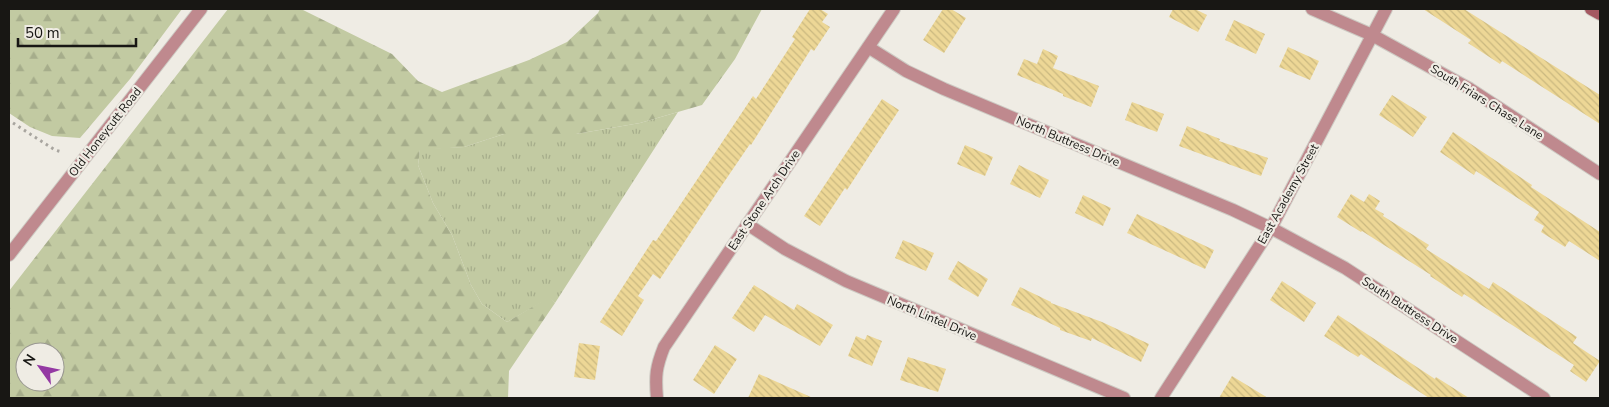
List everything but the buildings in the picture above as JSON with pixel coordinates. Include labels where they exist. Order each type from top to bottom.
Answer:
[{"type":"street","name":"Old Honeycutt Road","points":[[9,255],[201,9]]},
{"type":"street","name":"East Stone Arch Drive","points":[[657,398],[657,364],[664,347],[894,9]]},
{"type":"street","name":"South Friars Chase Lane","points":[[1312,9],[1372,35],[1470,89],[1600,174]]},
{"type":"street","name":"East Academy Street","points":[[1161,398],[1271,228],[1386,9]]},
{"type":"street","points":[[1591,9],[1600,14]]},
{"type":"street","name":"North Buttress Drive","points":[[868,47],[906,71],[1233,210],[1271,228]]},
{"type":"street","name":"North Lintel Drive","points":[[747,224],[785,250],[846,281],[1124,398]]},
{"type":"street","name":"South Buttress Drive","points":[[1271,228],[1345,268],[1544,398]]},
{"type":"path","points":[[13,123],[55,150],[62,152]]},
{"type":"green space","points":[[9,9],[182,9],[130,79],[80,138],[52,136],[30,127],[9,113]]},
{"type":"green space","points":[[228,9],[301,9],[392,54],[418,81],[442,92],[529,60],[567,42],[600,9],[762,9],[735,59],[702,105],[640,123],[576,134],[504,134],[464,147],[420,150],[418,165],[433,203],[452,235],[471,285],[482,304],[507,322],[549,297],[555,303],[509,371],[508,398],[9,398],[9,291]]},
{"type":"green space","points":[[678,112],[555,303],[549,298],[507,322],[482,304],[471,285],[452,235],[433,203],[418,165],[420,149],[464,147],[504,134],[576,134],[640,123]]}]
